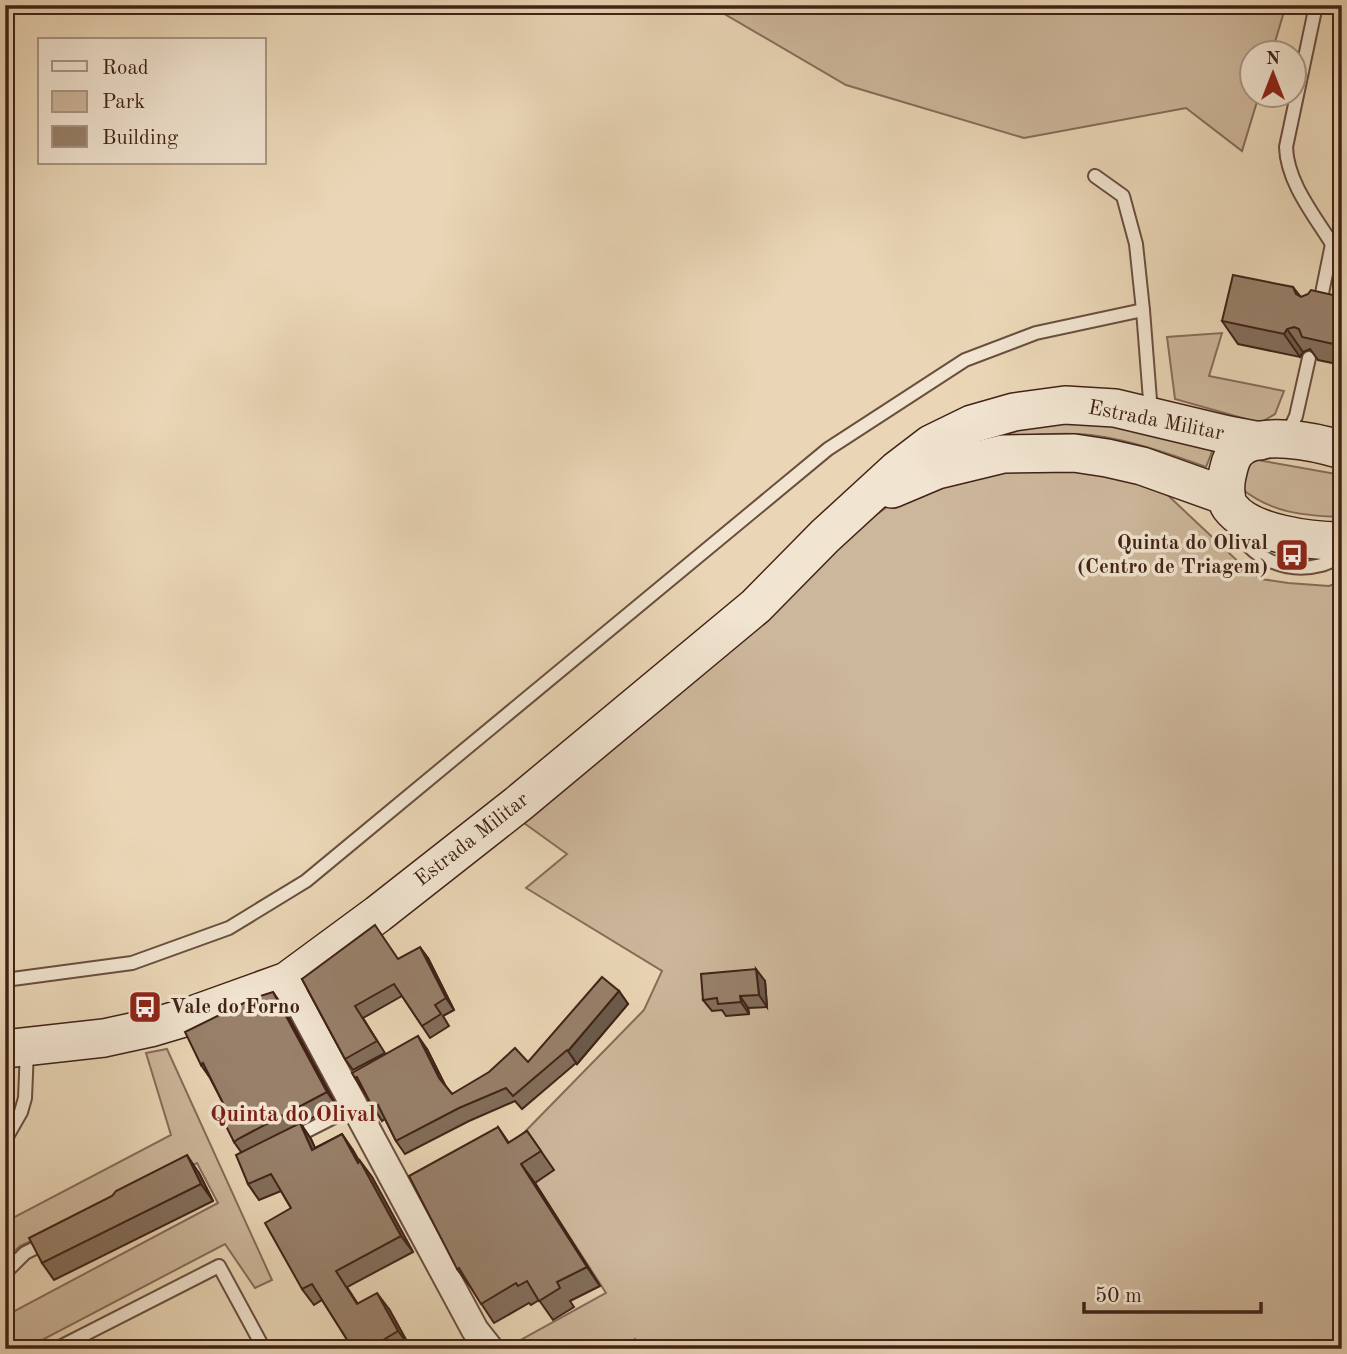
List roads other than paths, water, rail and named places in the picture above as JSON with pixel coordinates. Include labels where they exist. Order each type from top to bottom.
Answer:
[{"type":"street","name":"Estrada Militar","points":[[16,1048],[104,1038],[150,1028],[287,981],[488,828],[663,684],[756,606],[825,536],[897,470],[931,444],[972,424],[1014,412],[1065,405],[1115,408],[1228,435],[1272,440]]},
{"type":"street","name":"Estrada Militar","points":[[1228,501],[1226,480],[1230,462],[1238,450],[1250,443],[1292,439],[1320,443],[1342,450]]},
{"type":"street","name":"Estrada Militar","points":[[868,498],[937,471],[1003,454],[1074,453],[1107,457],[1142,466],[1228,501],[1242,519],[1266,529],[1293,537],[1342,541]]},
{"type":"street","points":[[287,981],[351,1091],[475,1330],[490,1349]]},
{"type":"lane","points":[[1318,5],[1286,147],[1286,160],[1297,187],[1337,245],[1318,311]]},
{"type":"lane","points":[[1095,176],[1123,196],[1136,244],[1151,417]]},
{"type":"lane","points":[[5,980],[132,962],[229,928],[306,881],[828,449],[965,360],[1036,333],[1143,310]]},
{"type":"lane","points":[[1272,440],[1296,416],[1309,358]]},
{"type":"lane","points":[[1228,501],[1237,530],[1248,546],[1269,562],[1296,568],[1322,565],[1342,555]]},
{"type":"lane","points":[[5,1140],[21,1112],[25,1098],[16,1048]]},
{"type":"lane","points":[[286,1142],[351,1091]]},
{"type":"lane","points":[[5,1273],[25,1253],[61,1235]]},
{"type":"lane","points":[[57,1349],[219,1266],[264,1349]]},
{"type":"place","name":"Quinta do Olival (Centro de Triagem)","points":[[1292,555]]},
{"type":"place","name":"Vale do Forno","points":[[145,1007]]},
{"type":"district","name":"Quinta do Olival","points":[[293,1114]]}]
